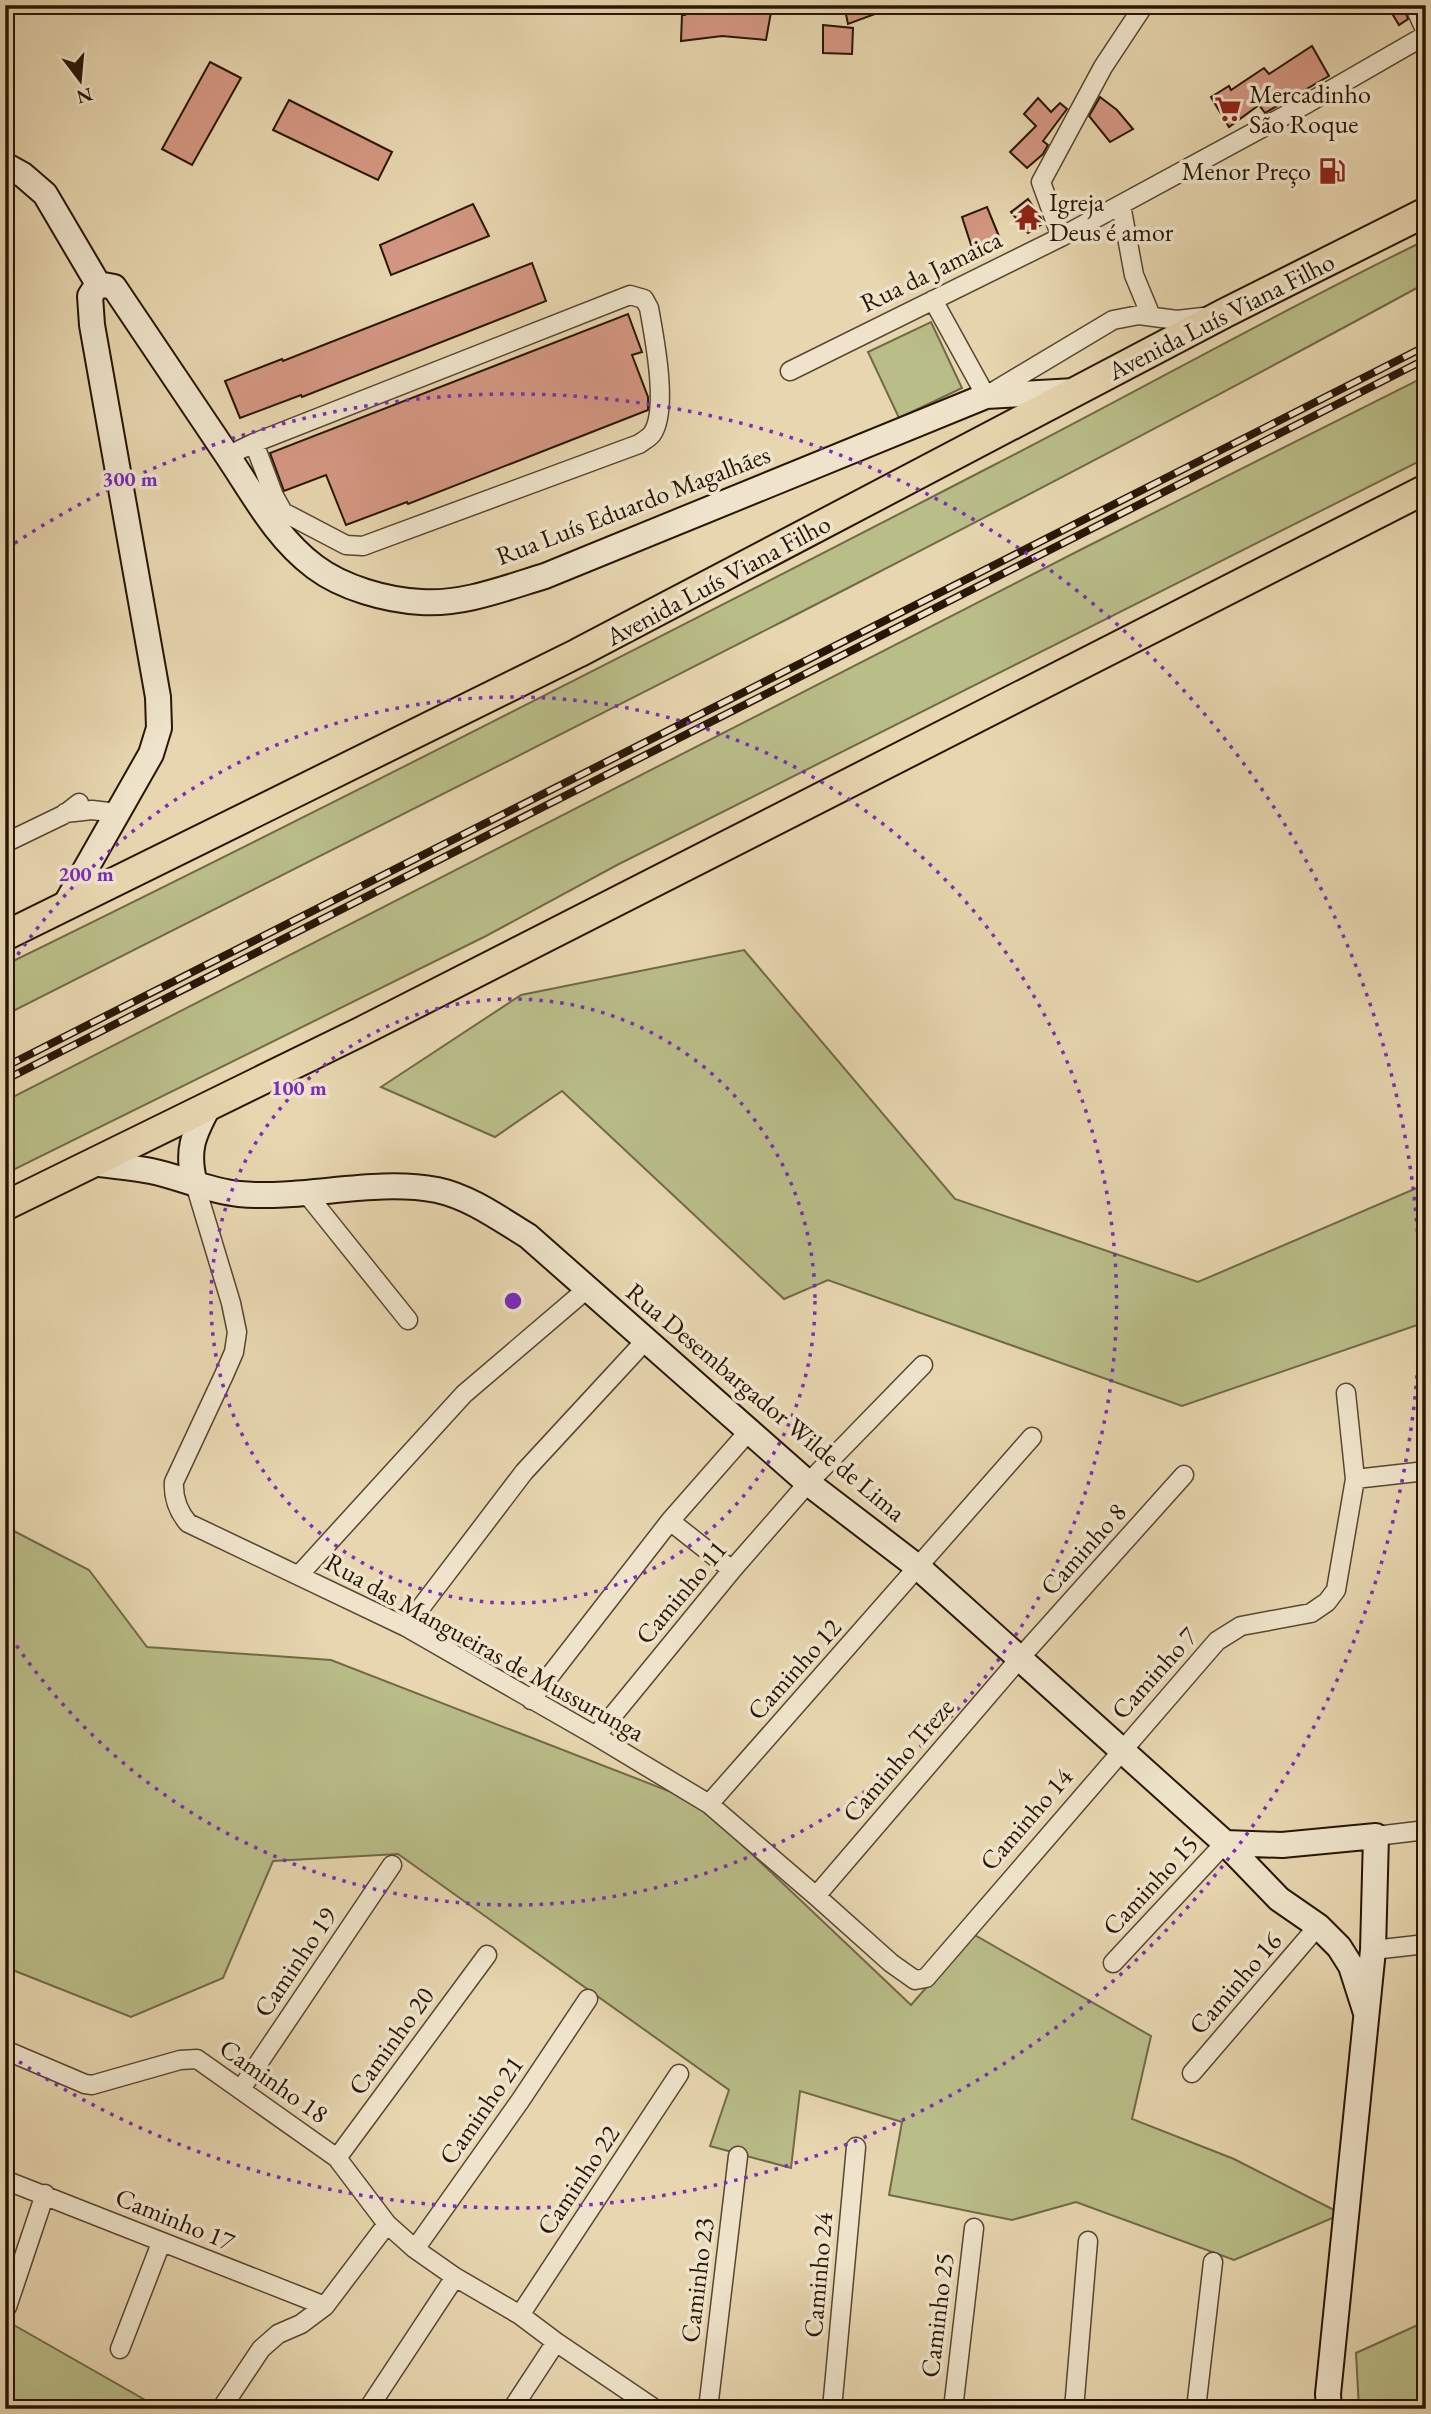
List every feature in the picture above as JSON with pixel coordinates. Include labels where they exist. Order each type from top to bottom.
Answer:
[{"type":"highway","name":"Avenida Luís Viana Filho","points":[[5,936],[578,653],[1075,391],[1426,212]]},
{"type":"highway","points":[[9,1205],[404,1010],[1426,489]]},
{"type":"main road","name":"Rua Luís Eduardo Magalhães","points":[[5,165],[23,175],[45,194],[99,284],[114,287],[280,535],[317,569],[355,586],[395,598],[421,602],[449,601],[545,576],[986,396],[1075,391]]},
{"type":"main road","points":[[64,907],[151,754],[159,728],[158,697],[92,324],[90,296],[99,284]]},
{"type":"main road","points":[[195,1184],[190,1167],[190,1152],[197,1129],[209,1106]]},
{"type":"main road","name":"Rua Desembargador Wilde de Lima","points":[[92,1163],[151,1171],[220,1192],[242,1194],[306,1194],[391,1187],[439,1191],[480,1207],[528,1236],[808,1483],[919,1568],[1225,1843],[1272,1892],[1318,1926],[1339,1947],[1351,1966],[1366,2013]]},
{"type":"main road","points":[[1225,1843],[1282,1846],[1376,1836]]},
{"type":"main road","name":"Rua Desembargador Wilde de Lima","points":[[1329,2409],[1334,2325],[1373,1950],[1376,1836]]},
{"type":"main road","points":[[1272,1892],[1269,1870],[1282,1846]]},
{"type":"main road","points":[[1339,1947],[1373,1950]]},
{"type":"street","points":[[1061,237],[1041,182],[1103,67],[1144,5]]},
{"type":"street","points":[[1414,5],[1426,34]]},
{"type":"street","name":"Rua da Jamaica","points":[[790,371],[1061,237],[1308,103],[1426,34]]},
{"type":"street","points":[[1121,205],[1134,275],[1151,316]]},
{"type":"street","points":[[227,456],[254,443],[630,295],[644,299],[649,308],[661,376],[657,418],[653,432],[647,438],[363,546],[346,545],[283,512],[254,443]]},
{"type":"street","points":[[933,300],[986,396],[1113,320],[1139,315],[1177,320],[1225,313]]},
{"type":"street","points":[[5,843],[72,808],[117,813]]},
{"type":"street","name":"Rua das Mangueiras de Mussurunga","points":[[195,1184],[231,1303],[237,1332],[234,1352],[174,1482],[173,1493],[178,1508],[188,1523],[406,1627],[709,1804],[891,1964]]},
{"type":"street","points":[[306,1194],[408,1320]]},
{"type":"street","points":[[299,1575],[464,1394],[587,1289]]},
{"type":"street","points":[[406,1627],[524,1472],[646,1340]]},
{"type":"street","name":"Caminho 11","points":[[596,1736],[732,1570],[808,1483],[923,1365]]},
{"type":"street","points":[[1346,1393],[1355,1479],[1426,1471]]},
{"type":"street","points":[[531,1700],[670,1521],[749,1431]]},
{"type":"street","name":"Caminho 12","points":[[709,1804],[1032,1437]]},
{"type":"street","name":"Caminho 8","points":[[1020,1658],[1184,1475]]},
{"type":"street","name":"Caminho 7","points":[[1122,1749],[1217,1641],[1228,1633],[1241,1626],[1311,1613],[1328,1602],[1336,1590],[1355,1479]]},
{"type":"street","points":[[670,1521],[732,1570]]},
{"type":"street","name":"Caminho Treze","points":[[816,1896],[1020,1658]]},
{"type":"street","name":"Caminho 14","points":[[891,1964],[915,1980],[926,1978],[1122,1749]]},
{"type":"street","points":[[1376,1836],[1426,1830]]},
{"type":"street","name":"Caminho 15","points":[[1113,1963],[1225,1843]]},
{"type":"street","name":"Caminho 19","points":[[241,2089],[392,1865]]},
{"type":"street","name":"Caminho 16","points":[[1192,2073],[1318,1926]]},
{"type":"street","points":[[1373,1950],[1426,1944]]},
{"type":"street","name":"Caminho 20","points":[[337,2158],[487,1955]]},
{"type":"street","name":"Caminho 21","points":[[415,2249],[588,2000]]},
{"type":"street","name":"Caminho 18","points":[[5,2050],[92,2085],[180,2060],[197,2059],[337,2158],[387,2224],[415,2249],[455,2277],[520,2315],[655,2409]]},
{"type":"street","name":"Caminho 22","points":[[520,2315],[679,2074]]},
{"type":"street","name":"Caminho 24","points":[[832,2409],[856,2147]]},
{"type":"street","name":"Caminho 23","points":[[708,2409],[738,2156]]},
{"type":"street","name":"Caminho 17","points":[[5,2180],[325,2306]]},
{"type":"street","points":[[8,2307],[45,2194]]},
{"type":"street","points":[[221,2409],[269,2340],[313,2316],[325,2306],[387,2224]]},
{"type":"street","name":"Caminho 25","points":[[953,2409],[974,2228]]},
{"type":"street","points":[[1074,2409],[1087,2241]]},
{"type":"street","points":[[120,2349],[161,2243]]},
{"type":"street","points":[[1196,2409],[1213,2262]]},
{"type":"street","points":[[368,2409],[455,2277]]},
{"type":"street","points":[[512,2409],[556,2342]]},
{"type":"green space","points":[[1426,240],[1426,283],[896,563],[5,1015],[5,965],[623,655]]},
{"type":"green space","points":[[931,322],[962,388],[899,418],[868,352]]},
{"type":"green space","points":[[1426,376],[1426,458],[617,865],[486,936],[5,1174],[5,1101],[1084,548]]},
{"type":"green space","points":[[744,950],[955,1199],[1198,1282],[1426,1184],[1426,1322],[1182,1406],[828,1280],[784,1299],[562,1091],[495,1137],[381,1087],[521,995]]},
{"type":"green space","points":[[10,1529],[89,1570],[147,1647],[331,1660],[697,1802],[911,2005],[973,1934],[1151,2036],[1132,2119],[1234,2159],[1342,2214],[1234,2260],[1076,2202],[1012,2220],[889,2195],[902,2122],[800,2091],[791,2168],[710,2146],[729,2090],[398,1854],[273,1861],[223,1978],[131,2017],[5,1967],[5,1534]]},
{"type":"green space","points":[[1426,2294],[1426,2409],[1359,2409],[1356,2353],[1420,2324]]},
{"type":"green space","points":[[5,2320],[161,2409],[5,2409]]},
{"type":"building","points":[[687,5],[716,5],[771,12],[766,40],[722,36],[681,41],[682,15],[685,15]]},
{"type":"building","points":[[844,5],[893,5],[894,7],[848,24]]},
{"type":"building","points":[[1387,5],[1403,5],[1408,19],[1399,25]]},
{"type":"building","points":[[823,25],[853,28],[852,54],[823,53]]},
{"type":"building","points":[[1312,46],[1329,76],[1265,113],[1259,105],[1229,127],[1211,97],[1229,86],[1231,90],[1264,68],[1269,74]]},
{"type":"building","points":[[210,62],[241,78],[192,165],[162,149]]},
{"type":"building","points":[[1100,97],[1117,110],[1133,129],[1110,142],[1089,116]]},
{"type":"building","points":[[1038,98],[1051,112],[1060,103],[1067,109],[1043,141],[1048,145],[1043,154],[1027,168],[1010,152],[1036,126],[1024,114]]},
{"type":"building","points":[[289,100],[392,152],[378,180],[273,130]]},
{"type":"building","points":[[1028,199],[1044,223],[1028,233],[1011,212]]},
{"type":"building","points":[[473,204],[489,236],[391,275],[380,245]]},
{"type":"building","points":[[987,207],[1003,246],[975,257],[962,217]]},
{"type":"building","points":[[532,263],[546,301],[302,397],[301,395],[240,418],[225,381],[282,359],[283,361]]},
{"type":"building","points":[[628,314],[642,352],[632,355],[648,397],[648,410],[408,504],[407,502],[346,525],[326,475],[284,491],[270,453]]},
{"type":"railway","points":[[5,1067],[1426,346]]},
{"type":"railway","points":[[5,1080],[1426,359]]},
{"type":"place","name":"Mercadinho São Roque","points":[[1228,109]]},
{"type":"place","name":"Menor Preço","points":[[1332,171]]},
{"type":"place","name":"Igreja Deus é amor","points":[[1028,217]]}]
